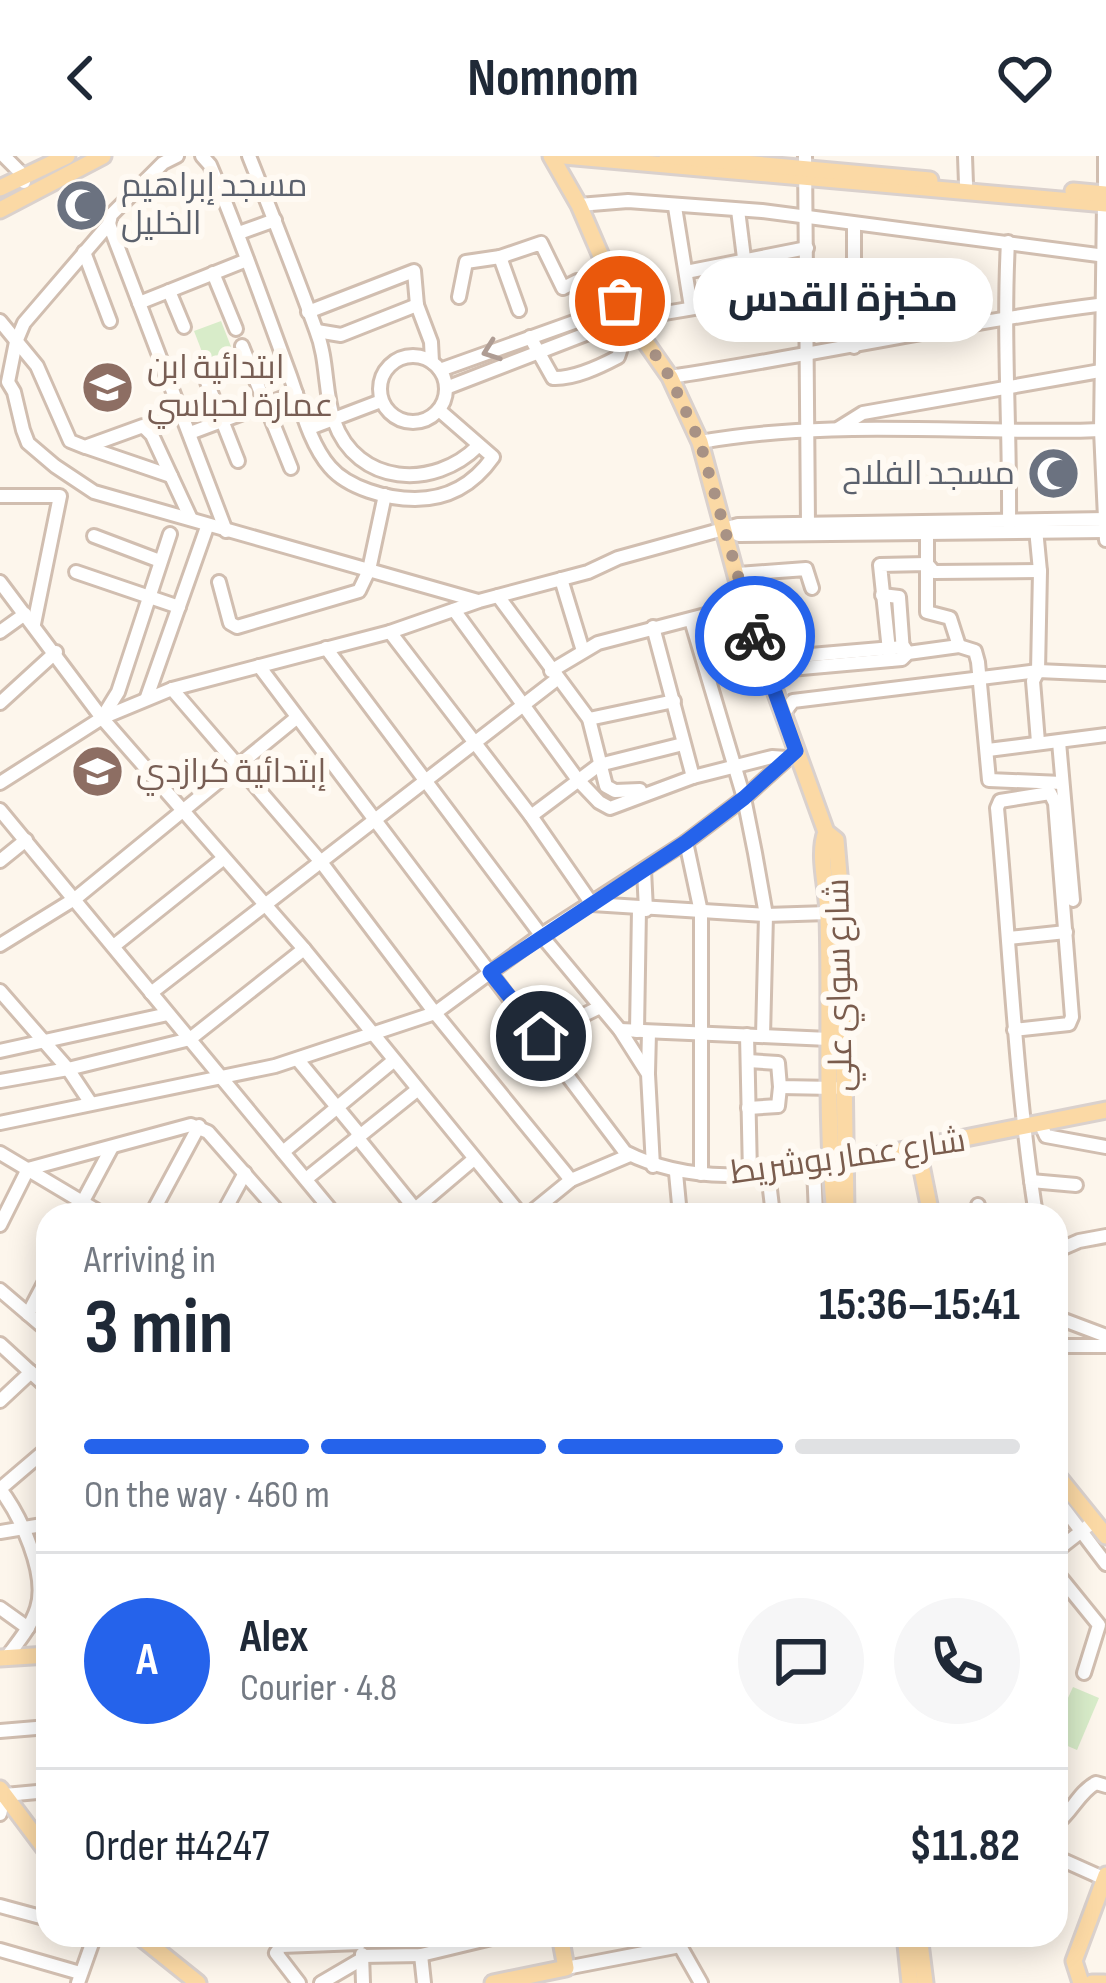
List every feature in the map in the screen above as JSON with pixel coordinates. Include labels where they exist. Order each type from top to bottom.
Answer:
[{"type":"main road","points":[[0,188],[67,156]]},
{"type":"main road","points":[[0,210],[103,156]]},
{"type":"main road","name":"شارع سواي علي","points":[[551,156],[700,442],[744,604],[783,714],[791,755],[826,832],[836,840],[841,893],[836,1203]]},
{"type":"main road","points":[[667,156],[742,159],[1105,199]]},
{"type":"main road","points":[[573,157],[806,167],[1105,199]]},
{"type":"main road","name":"شارع سواي علي","points":[[826,832],[822,843],[835,1088]]},
{"type":"main road","name":"شارع عمار بوشريط","points":[[838,1163],[1106,1110]]},
{"type":"main road","points":[[918,1150],[929,1203]]},
{"type":"main road","name":"شارع سواي علي","points":[[838,1163],[844,1203]]},
{"type":"main road","points":[[1068,1494],[1088,1526],[1106,1536]]},
{"type":"main road","points":[[3,1658],[36,1656]]},
{"type":"main road","points":[[3,1792],[36,1837]]},
{"type":"main road","points":[[1081,1983],[1074,1961],[1105,1877]]},
{"type":"main road","points":[[153,1947],[198,1983]]},
{"type":"main road","points":[[906,1947],[910,1983]]},
{"type":"main road","points":[[920,1947],[925,1983]]},
{"type":"main road","points":[[1074,1961],[1080,1971],[1100,1983]]},
{"type":"main road","points":[[494,1983],[555,1975]]},
{"type":"street","points":[[4,156],[24,176],[24,198]]},
{"type":"street","points":[[202,156],[238,233],[321,454],[337,473],[385,495],[419,500],[454,492],[482,472],[493,457],[439,410]]},
{"type":"street","points":[[249,156],[317,331],[328,369],[333,418],[349,447],[389,473],[422,476],[453,466],[478,446]]},
{"type":"street","points":[[965,156],[966,184]]},
{"type":"street","points":[[726,528],[739,535],[1106,528],[1105,156]]},
{"type":"street","points":[[170,158],[111,215],[109,224],[42,300],[16,342],[4,385],[28,443],[94,492],[479,601]]},
{"type":"street","points":[[806,167],[808,525]]},
{"type":"street","points":[[579,205],[628,201],[738,210],[1106,256]]},
{"type":"street","points":[[675,207],[691,307]]},
{"type":"street","points":[[738,210],[749,298]]},
{"type":"street","points":[[238,233],[274,220]]},
{"type":"street","points":[[109,224],[226,531]]},
{"type":"street","points":[[854,225],[854,346]]},
{"type":"street","points":[[1008,242],[1004,317],[1009,524]]},
{"type":"street","points":[[459,297],[466,262],[541,243],[563,288],[592,281],[620,350],[608,362],[564,379],[553,378],[530,337]]},
{"type":"street","points":[[686,272],[807,248]]},
{"type":"street","points":[[84,252],[110,322]]},
{"type":"street","points":[[500,257],[519,310]]},
{"type":"street","points":[[139,303],[248,260]]},
{"type":"street","points":[[308,312],[414,271],[417,305],[436,366],[446,388],[439,410],[412,423],[393,417],[381,401],[380,380],[392,362],[412,355],[436,366],[605,319]]},
{"type":"street","points":[[213,273],[236,329]]},
{"type":"street","points":[[446,388],[629,310],[691,307],[807,290]]},
{"type":"street","points":[[169,291],[184,328]]},
{"type":"street","points":[[670,377],[1004,317],[1104,304]]},
{"type":"street","points":[[317,331],[341,335],[417,305]]},
{"type":"street","points":[[0,321],[37,366],[70,442],[171,476]]},
{"type":"street","points":[[328,369],[341,335]]},
{"type":"street","points":[[242,346],[291,468]]},
{"type":"street","points":[[838,428],[863,413],[1105,370]]},
{"type":"street","points":[[206,382],[238,461]]},
{"type":"street","points":[[190,433],[296,393]]},
{"type":"street","points":[[310,428],[381,401]]},
{"type":"street","points":[[85,447],[142,426],[152,435],[191,519]]},
{"type":"street","points":[[700,442],[760,432],[838,428],[1104,430]]},
{"type":"street","points":[[41,454],[62,430]]},
{"type":"street","points":[[29,619],[68,476]]},
{"type":"street","points":[[219,582],[230,623],[237,626],[359,591],[369,570],[385,495]]},
{"type":"street","points":[[0,496],[60,496]]},
{"type":"street","points":[[0,783],[102,718],[147,697],[390,632],[618,558],[738,525],[927,530],[1009,524],[1036,528]]},
{"type":"street","points":[[147,697],[207,527]]},
{"type":"street","points":[[1036,528],[1040,571],[1038,671],[1033,681],[1038,742]]},
{"type":"street","points":[[927,530],[927,612],[950,618],[959,646]]},
{"type":"street","points":[[102,718],[118,692],[170,535]]},
{"type":"street","points":[[94,536],[160,561]]},
{"type":"street","points":[[927,564],[934,572],[1040,571]]},
{"type":"street","points":[[898,653],[882,596],[880,565],[927,564]]},
{"type":"street","points":[[738,574],[798,568],[808,571],[812,588]]},
{"type":"street","points":[[76,572],[179,607]]},
{"type":"street","points":[[561,580],[583,651]]},
{"type":"street","points":[[0,582],[102,718],[267,906],[392,1062],[514,1203]]},
{"type":"street","points":[[498,596],[589,719],[599,765],[611,790],[610,808]]},
{"type":"street","points":[[151,993],[524,705],[583,651],[744,604]]},
{"type":"street","points":[[454,610],[578,780],[610,808],[693,776],[791,755]]},
{"type":"street","points":[[0,632],[29,619]]},
{"type":"street","points":[[691,620],[744,798],[766,914],[763,1036]]},
{"type":"street","points":[[653,627],[693,776]]},
{"type":"street","points":[[390,632],[592,904],[642,910],[828,913]]},
{"type":"street","points":[[766,665],[959,646],[975,651],[989,780],[1062,783]]},
{"type":"street","points":[[326,648],[598,1008],[620,1030],[648,1075]]},
{"type":"street","points":[[0,704],[56,652]]},
{"type":"street","name":"شارع عمار بوشريط","points":[[259,666],[631,1155],[676,1173],[701,1174],[750,1174],[838,1163]]},
{"type":"street","points":[[783,714],[793,701],[1038,671],[1106,674]]},
{"type":"street","points":[[172,689],[321,862],[435,1013],[572,1180]]},
{"type":"street","points":[[589,719],[674,701]]},
{"type":"street","points":[[0,945],[76,898],[295,719]]},
{"type":"street","points":[[988,750],[1106,735]]},
{"type":"street","points":[[1059,742],[1073,900]]},
{"type":"street","points":[[531,816],[599,765],[683,744]]},
{"type":"street","points":[[0,1123],[298,1060],[435,1013],[542,935],[686,842],[791,755]]},
{"type":"street","points":[[611,790],[665,786]]},
{"type":"street","points":[[1014,1030],[1059,1027],[1072,1021],[1054,797],[1046,793],[1000,801],[997,808],[1009,938],[1014,1030],[1023,1129],[1034,1203]]},
{"type":"street","points":[[0,810],[325,1203]]},
{"type":"street","points":[[0,861],[26,840]]},
{"type":"street","points":[[686,842],[701,912],[701,1174]]},
{"type":"street","points":[[116,945],[224,858]]},
{"type":"street","points":[[644,870],[643,1031],[653,1166]]},
{"type":"street","points":[[1009,938],[1066,932]]},
{"type":"street","points":[[0,1081],[190,1039],[304,950]]},
{"type":"street","points":[[0,991],[68,1069],[90,1102]]},
{"type":"street","points":[[541,1036],[598,1008]]},
{"type":"street","points":[[0,1051],[168,1014]]},
{"type":"street","points":[[620,1030],[829,1039]]},
{"type":"street","points":[[747,1035],[750,1174]]},
{"type":"street","points":[[298,1060],[407,1203]]},
{"type":"street","points":[[748,1061],[778,1063],[780,1087],[778,1106],[748,1108]]},
{"type":"street","points":[[283,1152],[392,1062]]},
{"type":"street","points":[[780,1087],[835,1088]]},
{"type":"street","points":[[306,1179],[417,1090]]},
{"type":"street","points":[[1041,1125],[1046,1136],[1106,1147]]},
{"type":"street","points":[[0,1226],[28,1169],[199,1126]]},
{"type":"street","points":[[199,1126],[271,1203]]},
{"type":"street","points":[[157,1203],[199,1126]]},
{"type":"street","points":[[85,1203],[112,1147]]},
{"type":"street","points":[[0,1153],[76,1203]]},
{"type":"street","points":[[541,1203],[572,1180],[631,1155]]},
{"type":"street","points":[[425,1203],[474,1159]]},
{"type":"street","points":[[814,1167],[816,1203]]},
{"type":"street","points":[[769,1172],[772,1203]]},
{"type":"street","points":[[229,1203],[245,1173]]},
{"type":"street","points":[[676,1173],[679,1203]]},
{"type":"street","points":[[1031,1181],[1076,1185]]},
{"type":"street","points":[[1068,1246],[1106,1236]]},
{"type":"street","points":[[0,1290],[36,1321]]},
{"type":"street","points":[[28,1314],[36,1299]]},
{"type":"street","points":[[1068,1322],[1106,1336]]},
{"type":"street","points":[[0,1344],[36,1377]]},
{"type":"street","points":[[1068,1346],[1106,1346]]},
{"type":"street","points":[[0,1401],[31,1372]]},
{"type":"street","points":[[36,1459],[1,1491],[24,1528],[36,1578]]},
{"type":"street","points":[[1068,1508],[1088,1526],[1106,1564]]},
{"type":"street","points":[[0,1532],[36,1526]]},
{"type":"street","points":[[1068,1542],[1088,1526]]},
{"type":"street","points":[[1068,1587],[1099,1625],[1084,1673]]},
{"type":"street","points":[[3,1658],[28,1628],[36,1605]]},
{"type":"street","points":[[0,1608],[28,1628]]},
{"type":"street","points":[[0,1731],[36,1728]]},
{"type":"street","points":[[1068,1816],[1086,1788],[1096,1783],[1106,1786]]},
{"type":"street","points":[[0,1814],[3,1792],[36,1791]]},
{"type":"street","points":[[1068,1862],[1105,1877]]},
{"type":"street","points":[[0,1906],[36,1916]]},
{"type":"street","points":[[0,1950],[79,1978],[90,1947]]},
{"type":"street","points":[[280,1947],[276,1953],[299,1983]]},
{"type":"street","points":[[321,1947],[421,1955],[454,1947]]},
{"type":"street","points":[[555,1975],[655,1947]]},
{"type":"street","points":[[683,1947],[701,1983]]},
{"type":"street","points":[[321,1983],[361,1948]]},
{"type":"street","points":[[361,1948],[363,1983]]},
{"type":"street","points":[[421,1955],[424,1983]]},
{"type":"green space","points":[[221,321],[239,367],[212,378],[194,331]]},
{"type":"green space","points":[[1073,1687],[1099,1698],[1077,1750],[1068,1746],[1068,1698]]},
{"type":"way so far","points":[[620,301],[670,377],[700,442],[755,636]]},
{"type":"place","name":"مسجد إبراهيم الخليل","points":[[82,205]]},
{"type":"place","name":"مخبزة القدس","points":[[620,301]]},
{"type":"place","name":"ابتدائية ابن عمارة لحباسي","points":[[108,387]]},
{"type":"place","name":"مسجد الفلاح","points":[[1054,474]]},
{"type":"place","name":"إبتدائية كرازدي","points":[[97,772]]},
{"type":"route","points":[[541,1036],[490,972],[686,842],[796,751],[755,636]]}]
